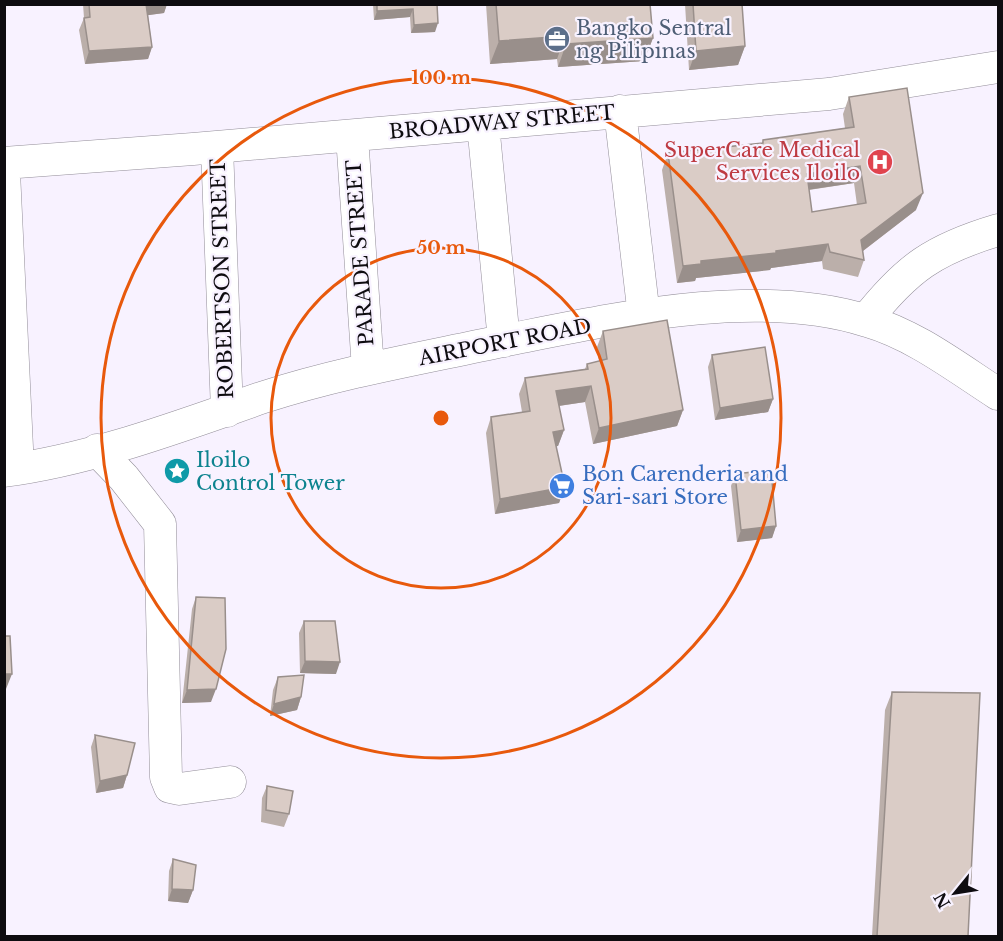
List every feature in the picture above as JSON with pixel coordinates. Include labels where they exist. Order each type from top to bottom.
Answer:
[{"type":"street","name":"BROADWAY STREET","points":[[4,163],[352,136],[829,94],[999,67]]},
{"type":"street","points":[[620,111],[644,316]]},
{"type":"street","points":[[483,124],[504,341]]},
{"type":"street","name":"PARADE STREET","points":[[352,136],[368,369]]},
{"type":"street","name":"ROBERTSON STREET","points":[[218,147],[226,411]]},
{"type":"street","points":[[4,172],[11,470]]},
{"type":"street","points":[[866,320],[893,286],[926,259],[966,239],[999,230]]},
{"type":"street","name":"AIRPORT ROAD","points":[[11,470],[98,450],[368,369],[504,341],[644,316],[771,305],[866,320],[901,333],[999,394]]},
{"type":"street","points":[[98,450],[124,478],[160,524],[166,777],[170,787],[179,789],[230,782]]},
{"type":"building","points":[[89,4],[146,4],[152,47],[89,51],[84,18],[90,17]]},
{"type":"building","points":[[377,4],[437,4],[438,23],[414,25],[413,9],[377,11]]},
{"type":"building","points":[[496,4],[650,4],[653,38],[566,44],[565,36],[499,41]]},
{"type":"building","points":[[693,4],[742,4],[745,46],[696,51]]},
{"type":"building","points":[[907,88],[923,193],[861,240],[864,260],[830,252],[828,244],[776,251],[776,253],[701,261],[701,264],[683,266],[668,153],[763,143],[763,140],[854,127],[849,97]],"holes":[[[860,166],[866,203],[812,212],[807,174]]]},
{"type":"building","points":[[667,320],[683,410],[599,428],[591,386],[556,391],[564,430],[553,432],[565,487],[500,499],[491,417],[530,411],[525,378],[588,369],[587,364],[607,359],[603,331]]},
{"type":"building","points":[[765,347],[773,399],[720,408],[712,355]]},
{"type":"building","points":[[771,470],[776,526],[741,530],[735,474]]},
{"type":"building","points":[[196,597],[225,598],[226,649],[216,689],[187,690]]},
{"type":"building","points":[[304,621],[335,621],[340,662],[305,661]]},
{"type":"building","points":[[4,636],[10,636],[12,674],[4,674]]},
{"type":"building","points":[[304,675],[301,697],[274,704],[278,677]]},
{"type":"building","points":[[892,692],[980,693],[968,936],[877,936]]},
{"type":"building","points":[[95,735],[135,743],[127,775],[100,781]]},
{"type":"building","points":[[267,786],[293,791],[289,814],[266,810]]},
{"type":"building","points":[[173,859],[196,865],[193,890],[172,889]]},
{"type":"place","name":"Bangko Sentral ng Pilipinas","points":[[557,39]]},
{"type":"place","name":"SuperCare Medical Services Iloilo","points":[[880,162]]},
{"type":"place","name":"Iloilo Control Tower","points":[[177,471]]},
{"type":"place","name":"Bon Carenderia and Sari-sari Store","points":[[562,486]]}]
